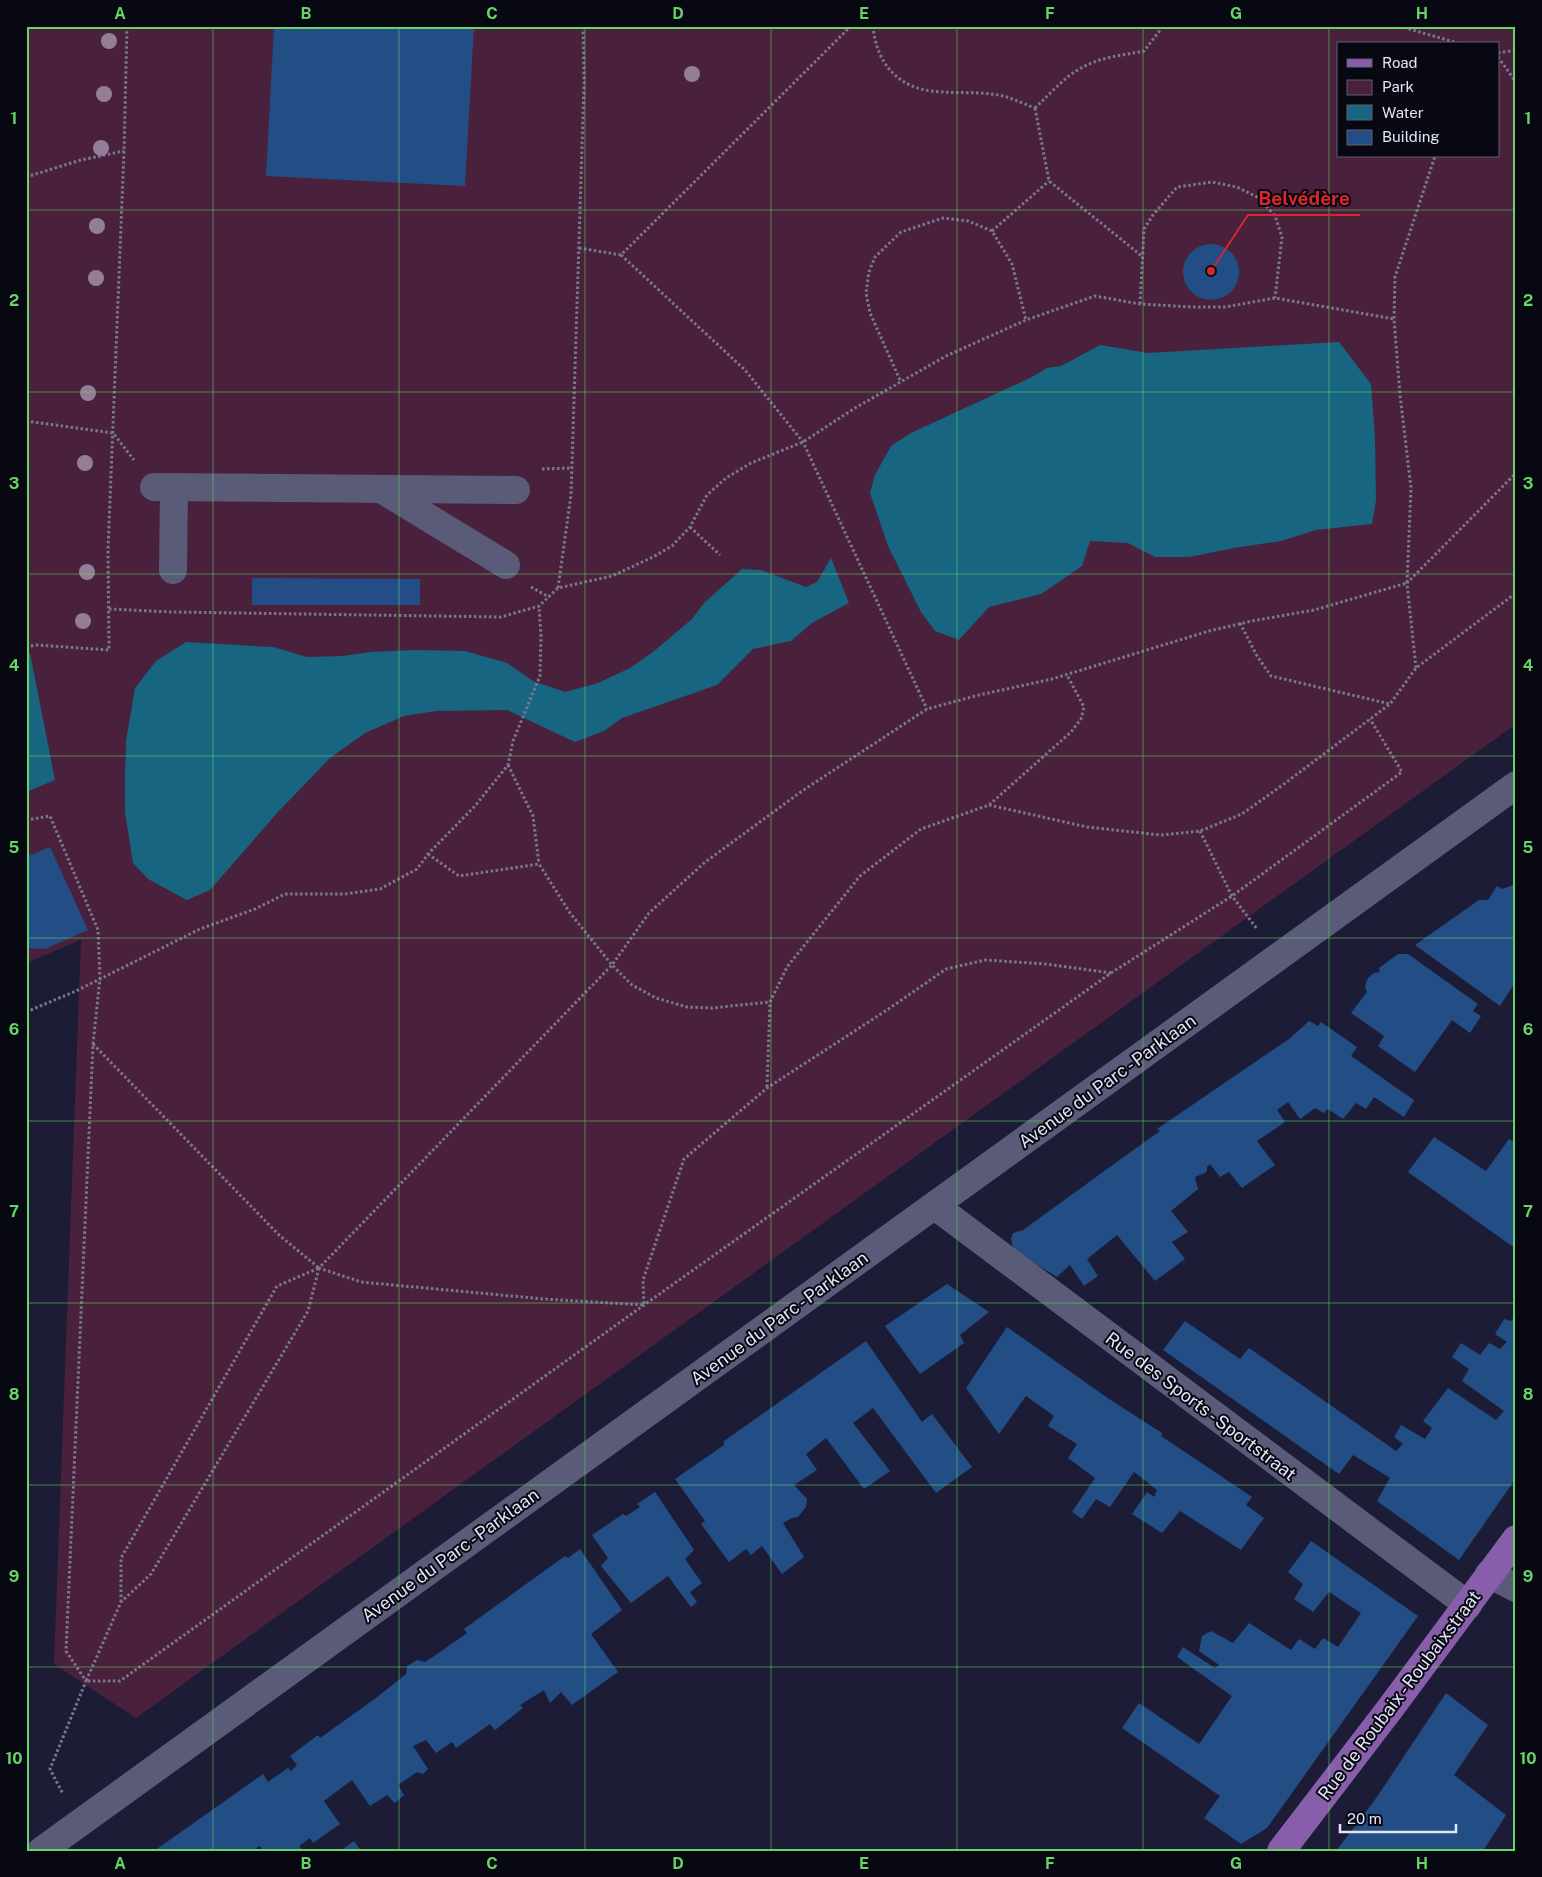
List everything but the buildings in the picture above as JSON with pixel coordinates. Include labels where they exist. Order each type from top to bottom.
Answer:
[{"type":"main road","name":"Rue de Roubaix - Roubaixstraat","points":[[1281,1851],[1516,1539]]},
{"type":"street","points":[[173,570],[164,487],[516,490]]},
{"type":"street","points":[[381,489],[506,565]]},
{"type":"street","name":"Avenue du Parc - Parklaan","points":[[41,1851],[1516,785]]},
{"type":"street","name":"Rue des Sports - Sportstraat","points":[[934,1206],[1468,1605]]},
{"type":"street","points":[[1489,1574],[1516,1588]]},
{"type":"path","points":[[26,647],[36,645],[109,650],[108,550],[114,434],[127,26]]},
{"type":"path","points":[[558,588],[571,495],[584,84],[583,26]]},
{"type":"path","points":[[621,255],[852,26]]},
{"type":"path","points":[[873,26],[874,43],[884,62],[896,78],[930,91],[999,95],[1035,108]]},
{"type":"path","points":[[1035,108],[1057,87],[1083,67],[1108,58],[1144,51],[1161,29],[1160,26]]},
{"type":"path","points":[[1398,26],[1454,42]]},
{"type":"path","points":[[1500,54],[1516,50]]},
{"type":"path","points":[[1500,58],[1516,82]]},
{"type":"path","points":[[1035,108],[1049,181],[1144,257]]},
{"type":"path","points":[[26,177],[81,160],[124,151]]},
{"type":"path","points":[[1416,668],[1407,583],[1412,488],[1400,395],[1394,318],[1395,277],[1434,158]]},
{"type":"path","points":[[992,231],[1049,181]]},
{"type":"path","points":[[1140,304],[1144,229],[1152,215],[1177,187],[1212,182],[1237,188],[1259,198],[1275,216],[1282,237],[1275,298]]},
{"type":"path","points":[[900,380],[870,313],[866,293],[869,272],[875,257],[901,232],[943,218],[968,221],[992,231],[1012,264],[1026,320]]},
{"type":"path","points":[[579,248],[621,255],[745,370],[803,442],[927,708]]},
{"type":"path","points":[[109,609],[182,612],[502,617],[539,606],[558,588],[612,576],[654,557],[672,546],[690,527],[707,495],[726,478],[751,463],[803,442],[900,380],[946,356],[1026,320],[1095,296],[1140,304],[1225,307],[1275,298],[1394,318]]},
{"type":"path","points":[[26,421],[114,434]]},
{"type":"path","points":[[538,469],[572,468]]},
{"type":"path","points":[[121,1602],[121,1558],[276,1286],[319,1268],[612,966],[649,913],[704,864],[802,790],[927,708],[1067,675],[1141,651],[1240,623],[1314,610],[1407,583],[1516,473]]},
{"type":"path","points":[[690,527],[720,556]]},
{"type":"path","points":[[526,584],[549,597]]},
{"type":"path","points":[[989,805],[1087,827],[1161,835],[1200,830],[1242,814],[1390,704],[1416,668],[1516,594]]},
{"type":"path","points":[[26,1012],[76,991],[200,929],[255,909],[285,894],[344,894],[380,889],[417,869],[428,854],[475,806],[508,765],[512,741],[540,676],[541,636],[539,606]]},
{"type":"path","points":[[1240,623],[1257,656],[1271,676],[1390,704]]},
{"type":"path","points":[[767,1088],[770,1002],[788,967],[860,876],[921,829],[989,805],[1071,732],[1081,720],[1084,707],[1067,675]]},
{"type":"path","points":[[86,1681],[120,1681],[1111,973],[1232,896],[1402,772],[1370,720]]},
{"type":"path","points":[[508,765],[533,816],[539,864],[570,912],[612,966],[632,985],[656,998],[687,1007],[712,1008],[770,1002]]},
{"type":"path","points":[[26,820],[50,816],[98,930],[100,978],[93,1044],[66,1651],[86,1681]]},
{"type":"path","points":[[1200,830],[1232,896],[1276,959]]},
{"type":"path","points":[[428,854],[459,876],[539,864]]},
{"type":"path","points":[[644,1305],[643,1280],[684,1159],[767,1088],[946,969],[985,960],[1046,964],[1111,973]]},
{"type":"path","points":[[93,1044],[279,1235],[319,1268],[361,1282],[544,1299],[644,1305]]},
{"type":"path","points":[[79,1823],[50,1769],[86,1681],[121,1602],[151,1574],[308,1311],[319,1268]]},
{"type":"green space","points":[[26,26],[1516,26],[1516,724],[136,1718],[54,1664],[81,940],[26,963]]},
{"type":"water","points":[[1339,342],[1371,384],[1375,439],[1376,500],[1372,524],[1316,530],[1281,541],[1189,557],[1155,557],[1128,543],[1090,541],[1082,566],[1041,594],[989,607],[959,640],[935,631],[921,612],[888,546],[870,493],[875,475],[891,446],[911,433],[1030,378],[1047,368],[1061,366],[1100,345],[1148,353]]},
{"type":"water","points":[[831,558],[849,603],[812,623],[791,641],[753,649],[717,685],[622,718],[604,731],[575,742],[507,710],[436,711],[404,716],[365,733],[330,758],[277,813],[210,890],[187,900],[148,879],[133,863],[125,812],[125,775],[126,741],[135,688],[156,661],[186,642],[273,647],[307,657],[414,650],[465,651],[507,663],[533,681],[565,692],[598,683],[630,668],[653,652],[692,619],[704,603],[742,569],[761,570],[806,587],[817,582]]},
{"type":"water","points":[[30,653],[55,780],[26,792],[26,654]]},
{"type":"place","name":"Belvédère","points":[[1211,271]]}]
